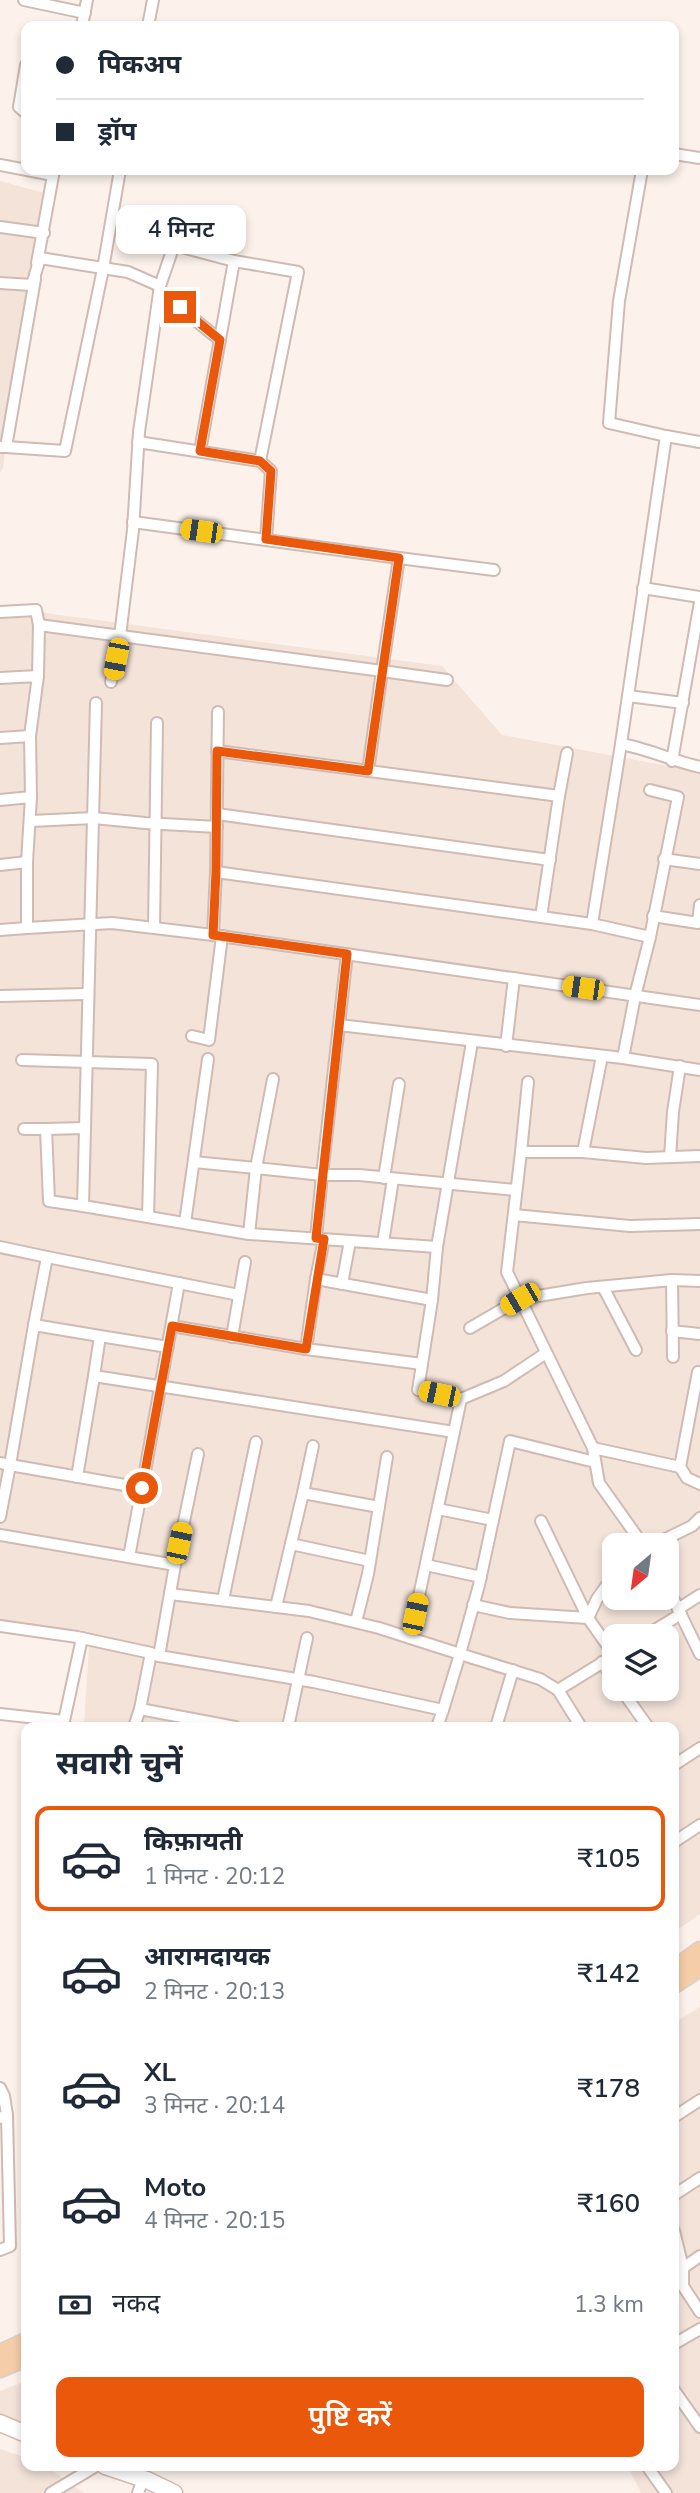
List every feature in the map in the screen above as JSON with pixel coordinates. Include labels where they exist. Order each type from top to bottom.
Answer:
[{"type":"main road","points":[[679,1970],[700,1951]]},
{"type":"main road","points":[[679,1972],[700,1967]]},
{"type":"main road","points":[[0,2354],[21,2344]]},
{"type":"main road","points":[[0,2368],[21,2359]]},
{"type":"main road","points":[[0,2423],[21,2432]]},
{"type":"main road","points":[[115,2471],[143,2488],[174,2493]]},
{"type":"street","points":[[24,0],[85,13]]},
{"type":"street","points":[[83,21],[87,0]]},
{"type":"street","points":[[149,21],[153,0]]},
{"type":"street","points":[[679,155],[700,158]]},
{"type":"street","points":[[0,165],[21,168]]},
{"type":"street","points":[[0,284],[32,285],[54,175]]},
{"type":"street","points":[[119,175],[103,269],[65,451],[3,447],[40,258],[103,269],[137,274],[160,288],[220,340]]},
{"type":"street","points":[[641,175],[619,301],[609,424],[700,442]]},
{"type":"street","points":[[0,227],[44,233]]},
{"type":"street","points":[[111,682],[120,636],[134,522],[138,442],[160,288],[174,245],[234,261],[298,272],[260,461]]},
{"type":"street","points":[[200,451],[234,261]]},
{"type":"street","points":[[592,923],[666,436]]},
{"type":"street","points":[[138,442],[260,461],[271,471],[266,539]]},
{"type":"street","points":[[134,522],[494,570]]},
{"type":"street","points":[[368,771],[399,558]]},
{"type":"street","points":[[643,588],[700,600],[672,761]]},
{"type":"street","points":[[0,612],[36,610],[40,625],[38,676],[30,736],[31,821],[27,862],[27,928]]},
{"type":"street","points":[[40,625],[447,680]]},
{"type":"street","points":[[0,678],[38,676]]},
{"type":"street","points":[[628,696],[683,703]]},
{"type":"street","points":[[83,1206],[96,703]]},
{"type":"street","points":[[192,1036],[209,1040],[217,936],[218,712]]},
{"type":"street","points":[[154,928],[157,723]]},
{"type":"street","points":[[0,738],[30,736]]},
{"type":"street","points":[[621,744],[645,748],[672,761],[700,767]]},
{"type":"street","points":[[217,751],[559,796]]},
{"type":"street","points":[[541,917],[567,753]]},
{"type":"street","points":[[623,1058],[678,797],[650,790]]},
{"type":"street","points":[[0,800],[31,797]]},
{"type":"street","points":[[217,814],[550,860]]},
{"type":"street","points":[[31,821],[94,818],[217,827]]},
{"type":"street","points":[[664,859],[700,864]]},
{"type":"street","points":[[0,865],[27,862]]},
{"type":"street","points":[[216,872],[592,923],[650,937]]},
{"type":"street","points":[[653,916],[698,923],[700,905]]},
{"type":"street","points":[[0,930],[112,923],[700,1005]]},
{"type":"street","points":[[306,1349],[316,1279],[322,1175],[347,954]]},
{"type":"street","points":[[506,1046],[514,978]]},
{"type":"street","points":[[0,996],[87,993]]},
{"type":"street","points":[[339,1025],[623,1058],[700,1070]]},
{"type":"street","points":[[472,1042],[437,1247],[418,1390],[460,1399],[504,1381],[546,1353]]},
{"type":"street","points":[[583,1152],[602,1056]]},
{"type":"street","points":[[185,1223],[208,1059]]},
{"type":"street","points":[[22,1060],[152,1064],[148,1217]]},
{"type":"street","points":[[670,1157],[680,1066]]},
{"type":"street","points":[[249,1234],[256,1168],[273,1079]]},
{"type":"street","points":[[528,1083],[508,1272],[593,1448],[599,1483],[634,1533]]},
{"type":"street","points":[[383,1243],[399,1084]]},
{"type":"street","points":[[24,1129],[85,1128]]},
{"type":"street","points":[[46,1129],[49,1201],[249,1234],[437,1247]]},
{"type":"street","points":[[521,1152],[583,1152],[646,1158],[700,1156]]},
{"type":"street","points":[[194,1162],[516,1191]]},
{"type":"street","points":[[514,1215],[630,1226],[700,1224]]},
{"type":"street","points":[[342,1284],[350,1241]]},
{"type":"street","points":[[0,1247],[239,1295]]},
{"type":"street","points":[[0,1517],[5,1464],[47,1257]]},
{"type":"street","points":[[232,1336],[245,1262]]},
{"type":"street","points":[[316,1279],[432,1300]]},
{"type":"street","points":[[470,1328],[520,1299],[603,1287],[673,1280],[700,1281]]},
{"type":"street","points":[[673,1280],[673,1357]]},
{"type":"street","points":[[129,1557],[179,1283]]},
{"type":"street","points":[[603,1287],[636,1350]]},
{"type":"street","points":[[34,1325],[168,1347]]},
{"type":"street","points":[[172,1326],[306,1349],[422,1364]]},
{"type":"street","points":[[672,1331],[700,1334]]},
{"type":"street","points":[[77,1477],[100,1336]]},
{"type":"street","points":[[698,1372],[680,1467],[687,1478],[700,1484]]},
{"type":"street","points":[[94,1376],[454,1432]]},
{"type":"street","points":[[410,1638],[460,1399]]},
{"type":"street","points":[[439,1722],[481,1577],[510,1441],[596,1462]]},
{"type":"street","points":[[223,1600],[256,1442]]},
{"type":"street","points":[[276,1607],[313,1446]]},
{"type":"street","points":[[593,1448],[680,1467]]},
{"type":"street","points":[[136,1722],[170,1594],[198,1454]]},
{"type":"street","points":[[356,1622],[370,1561],[387,1457]]},
{"type":"street","points":[[5,1464],[142,1488]]},
{"type":"street","points":[[303,1493],[379,1507]]},
{"type":"street","points":[[438,1509],[493,1520]]},
{"type":"street","points":[[678,1533],[692,1526],[700,1518]]},
{"type":"street","points":[[541,1521],[588,1618],[602,1638]]},
{"type":"street","points":[[0,1535],[175,1565]]},
{"type":"street","points":[[291,1544],[370,1561]]},
{"type":"street","points":[[426,1565],[481,1577]]},
{"type":"street","points":[[588,1618],[602,1592]]},
{"type":"street","points":[[170,1594],[309,1611],[356,1622],[540,1679],[558,1690],[575,1722]]},
{"type":"street","points":[[662,1624],[700,1595]]},
{"type":"street","points":[[473,1605],[510,1613],[588,1618]]},
{"type":"street","points":[[679,1612],[700,1654]]},
{"type":"street","points":[[0,1626],[298,1679],[443,1710]]},
{"type":"street","points":[[289,1722],[307,1638]]},
{"type":"street","points":[[60,1722],[64,1721],[82,1639]]},
{"type":"street","points":[[558,1690],[602,1662]]},
{"type":"street","points":[[498,1722],[513,1671]]},
{"type":"street","points":[[630,1701],[644,1722]]},
{"type":"street","points":[[140,1709],[194,1722]]},
{"type":"street","points":[[0,1714],[42,1722]]},
{"type":"street","points":[[679,1762],[700,1748]]},
{"type":"street","points":[[679,1839],[700,1825]]},
{"type":"street","points":[[0,2088],[4,2096],[5,2184],[10,2246],[0,2250]]},
{"type":"street","points":[[679,2114],[700,2100]]},
{"type":"street","points":[[679,2191],[700,2178]]},
{"type":"street","points":[[679,2252],[683,2286],[700,2312]]},
{"type":"street","points":[[683,2268],[700,2256]]},
{"type":"street","points":[[679,2341],[700,2329]]},
{"type":"street","points":[[679,2397],[700,2427]]},
{"type":"street","points":[[51,2493],[88,2471]]},
{"type":"street","points":[[651,2471],[666,2493]]},
{"type":"shaded area","points":[[0,181],[48,194],[11,402],[3,468],[0,473]]},
{"type":"shaded area","points":[[0,607],[442,666],[502,735],[700,772],[700,1914],[679,1929],[679,1722],[84,1722],[89,1646],[0,1629]]},
{"type":"shaded area","points":[[700,2007],[700,2493],[641,2493],[630,2471],[679,2471],[679,2020]]},
{"type":"shaded area","points":[[21,2383],[21,2430],[0,2420],[0,2391]]},
{"type":"shaded area","points":[[0,2449],[21,2456],[21,2471],[53,2471],[84,2493],[0,2493]]},
{"type":"route","points":[[142,1488],[172,1326],[306,1349],[324,1239],[316,1238],[347,954],[213,935],[217,751],[368,771],[399,558],[266,539],[271,471],[260,461],[200,451],[220,340],[180,307]]}]
